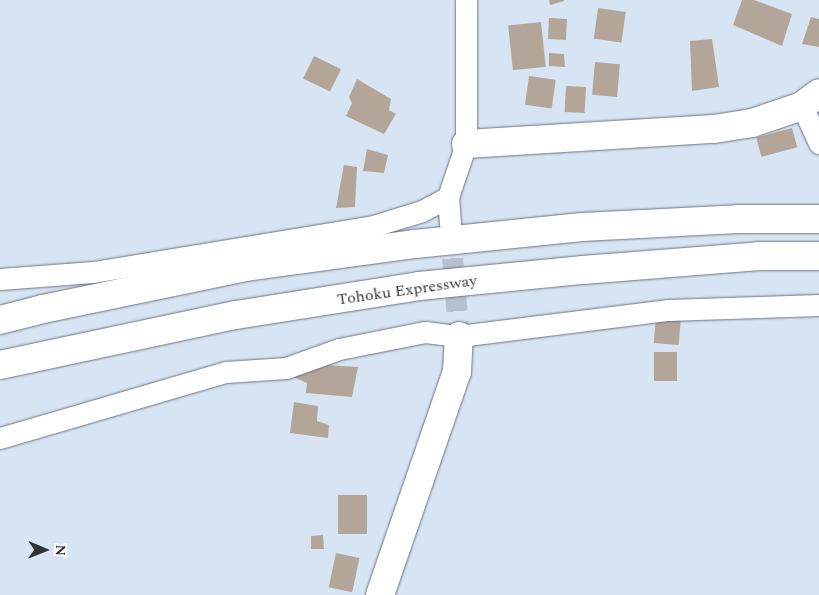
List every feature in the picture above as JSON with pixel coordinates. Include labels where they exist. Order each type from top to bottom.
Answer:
[{"type":"main road","points":[[466,144],[714,129],[752,123],[810,99]]},
{"type":"main road","points":[[0,320],[43,309],[246,267],[415,244],[582,227],[738,219],[819,219]]},
{"type":"main road","name":"Tohoku Expressway","points":[[0,365],[236,315],[419,286],[759,256],[819,256]]},
{"type":"main road","points":[[380,595],[457,372],[459,336]]},
{"type":"street","points":[[450,224],[448,197],[466,144],[466,0]]},
{"type":"street","points":[[810,99],[819,144]]},
{"type":"street","points":[[0,279],[93,272],[372,226],[422,211],[448,197]]},
{"type":"street","points":[[0,438],[226,372],[286,368],[339,349],[426,332],[459,336],[668,310],[819,305]]},
{"type":"building","points":[[549,0],[564,0],[564,1],[550,5]]},
{"type":"building","points":[[742,0],[754,0],[792,14],[782,46],[733,25]]},
{"type":"building","points":[[598,8],[626,12],[621,43],[594,39]]},
{"type":"building","points":[[811,17],[819,19],[819,47],[802,44]]},
{"type":"building","points":[[549,18],[567,19],[566,40],[548,39]]},
{"type":"building","points":[[541,22],[546,67],[513,70],[508,25]]},
{"type":"building","points":[[712,39],[719,87],[692,91],[690,41]]},
{"type":"building","points":[[549,53],[564,54],[565,67],[549,66]]},
{"type":"building","points":[[314,56],[341,69],[330,92],[303,78]]},
{"type":"building","points":[[595,62],[620,64],[617,97],[592,95]]},
{"type":"building","points":[[529,76],[556,80],[552,108],[525,105]]},
{"type":"building","points":[[357,79],[391,99],[389,110],[396,114],[384,134],[346,116],[352,103],[349,97]]},
{"type":"building","points":[[566,86],[586,87],[585,113],[565,112]]},
{"type":"building","points":[[792,128],[797,147],[761,157],[756,138]]},
{"type":"building","points":[[367,149],[388,155],[384,173],[363,171]]},
{"type":"building","points":[[344,165],[357,167],[355,207],[336,208]]},
{"type":"building","points":[[656,317],[681,319],[679,345],[654,343]]},
{"type":"building","points":[[654,352],[677,352],[677,381],[654,381]]},
{"type":"building","points":[[309,364],[358,367],[352,397],[306,393],[307,383],[293,377],[294,370]]},
{"type":"building","points":[[294,402],[318,406],[317,421],[329,425],[328,438],[290,433]]},
{"type":"building","points":[[338,495],[367,495],[367,534],[338,534]]},
{"type":"building","points":[[323,535],[324,549],[311,549],[311,536]]},
{"type":"building","points":[[336,553],[359,558],[352,592],[329,587]]},
{"type":"tunnel","points":[[450,226],[459,336]]}]
